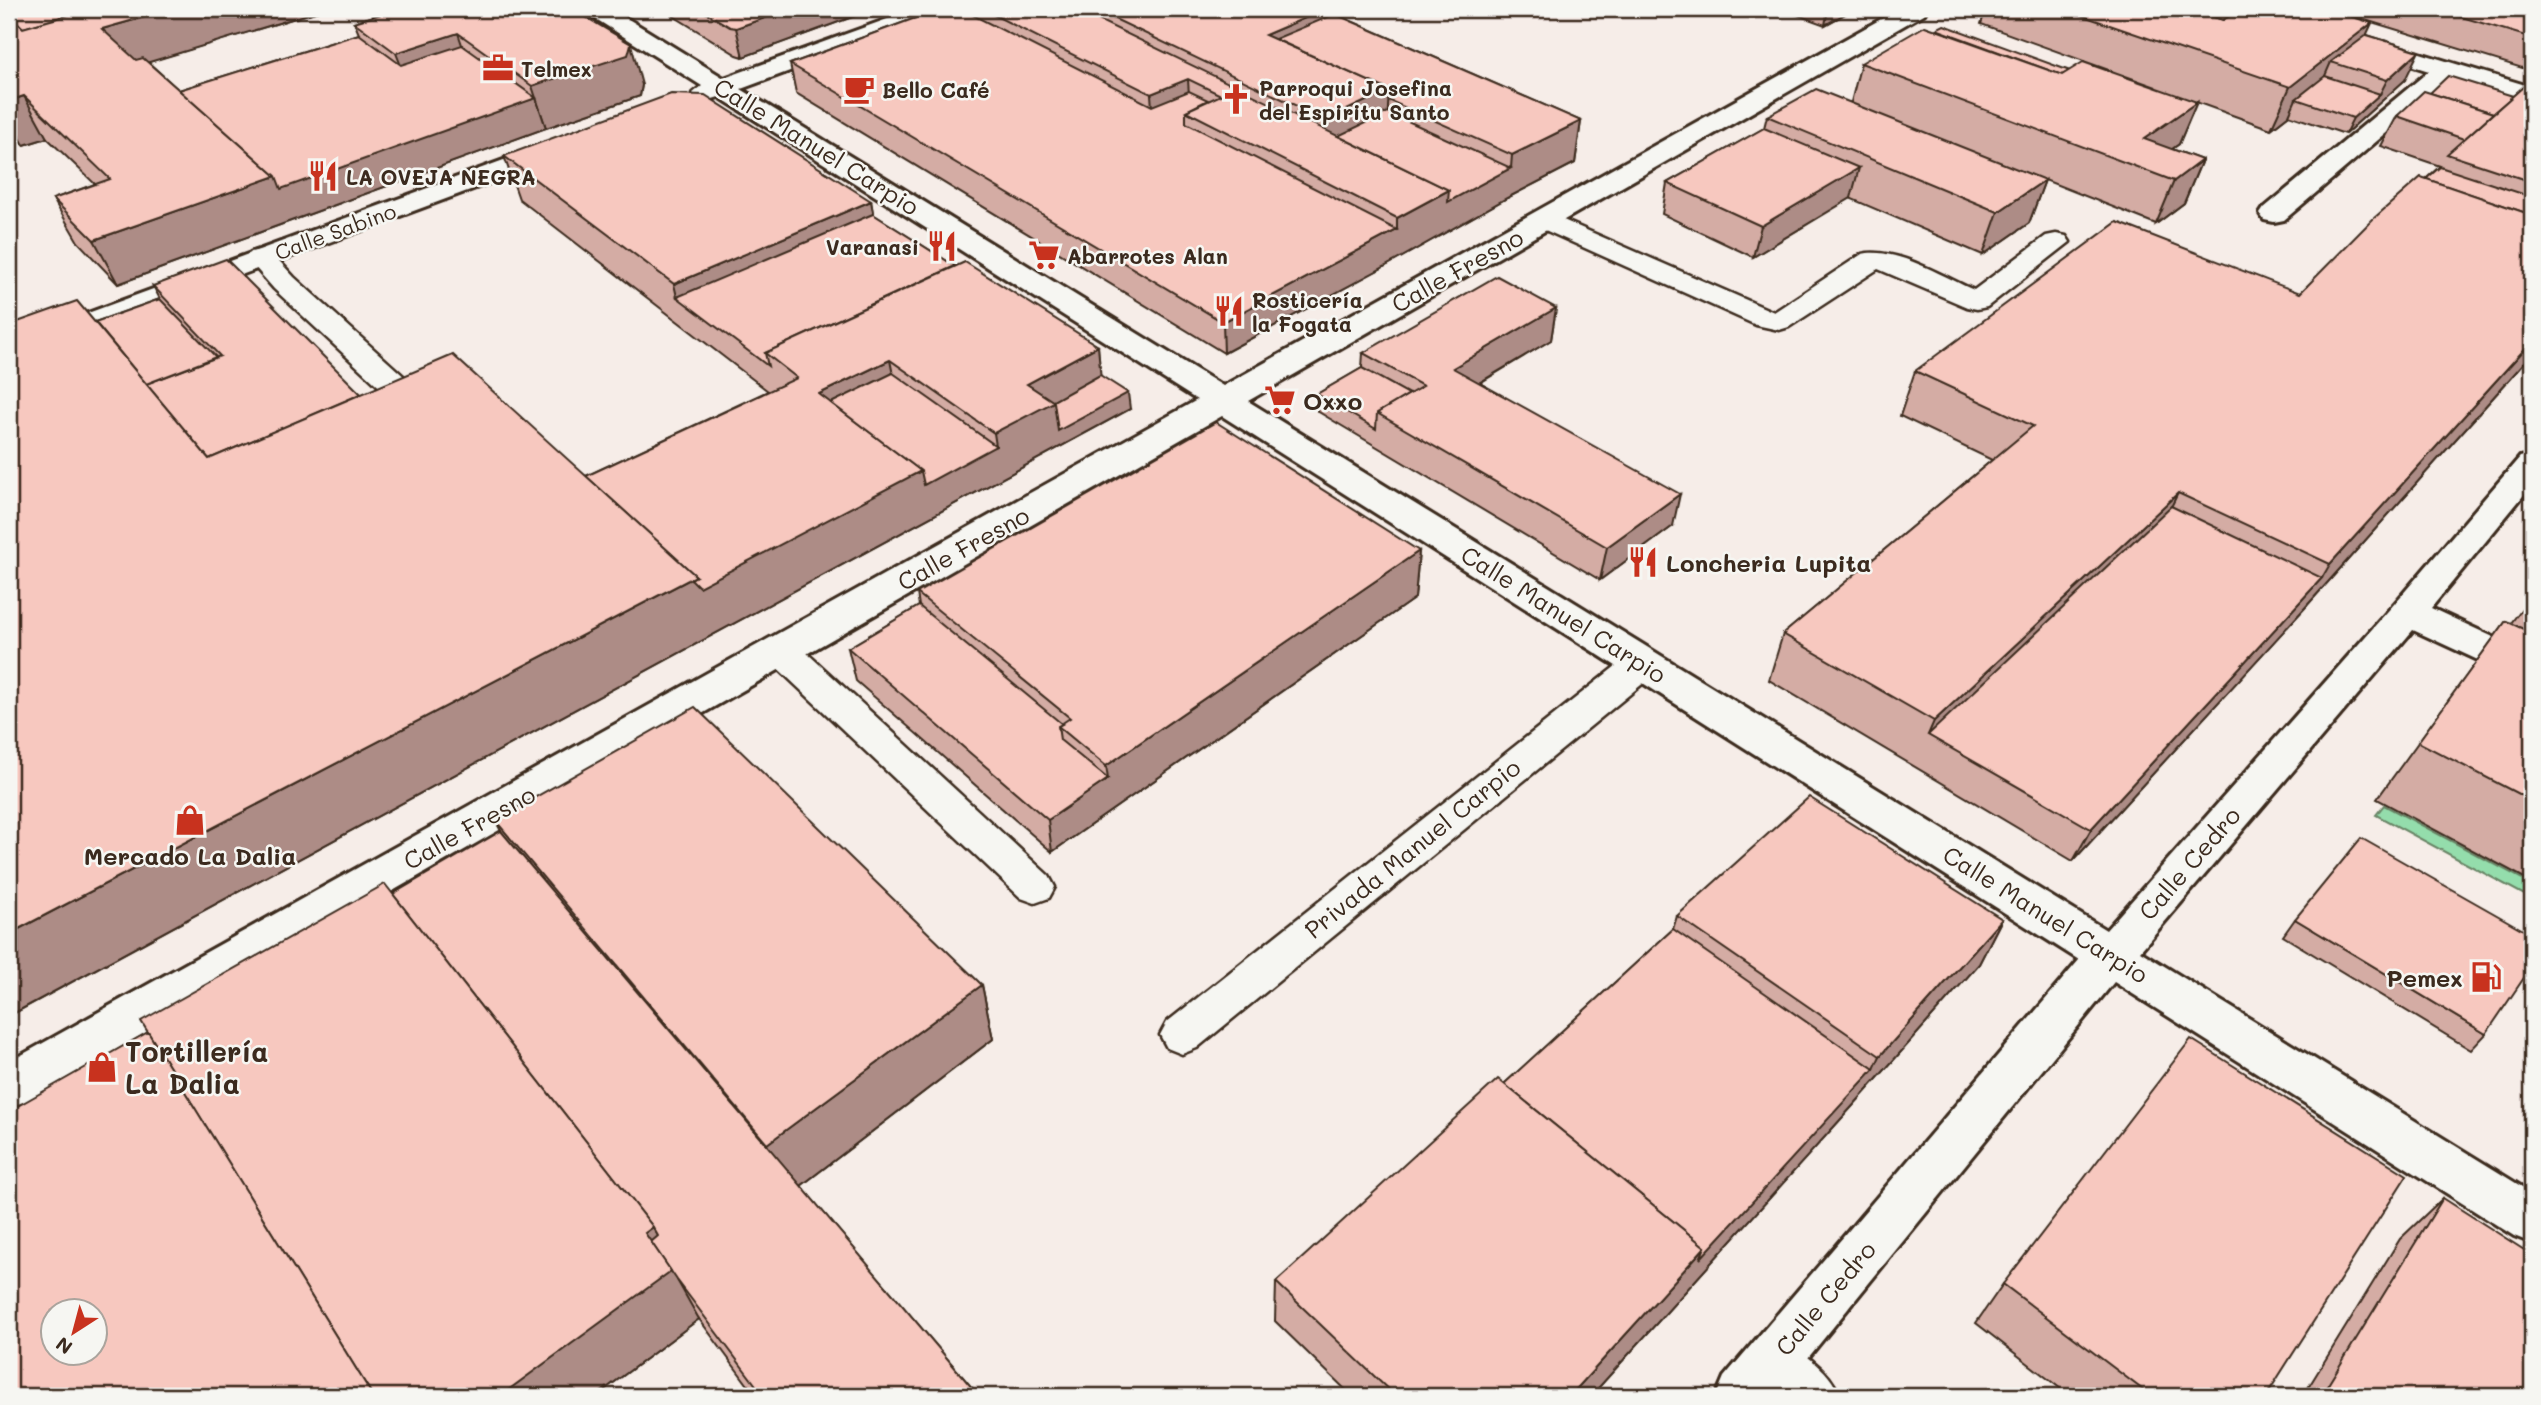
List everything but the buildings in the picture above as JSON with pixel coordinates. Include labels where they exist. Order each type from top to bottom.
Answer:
[{"type":"street","name":"Calle Manuel Carpio","points":[[596,9],[724,86],[1223,402],[2111,954],[2532,1220]]},
{"type":"street","points":[[685,101],[936,9]]},
{"type":"street","name":"Calle Fresno","points":[[9,1086],[1916,9]]},
{"type":"street","points":[[2345,37],[2532,96]]},
{"type":"street","points":[[2274,214],[2447,69]]},
{"type":"street","name":"Calle Sabino","points":[[9,352],[582,139]]},
{"type":"street","name":"Calle Cedro","points":[[1757,1379],[2111,954],[2408,612],[2532,464]]},
{"type":"street","points":[[2408,612],[2532,670]]},
{"type":"lane","points":[[1545,220],[1766,320],[1779,321],[1872,260],[1881,260],[1977,301],[2056,242]]},
{"type":"lane","points":[[261,258],[284,283],[436,423]]},
{"type":"lane","points":[[781,650],[1035,887]]},
{"type":"lane","name":"Privada Manuel Carpio","points":[[1182,1035],[1644,663]]},
{"type":"lane","points":[[1757,1379],[1814,1396]]},
{"type":"green space","points":[[2384,805],[2532,884],[2532,899],[2376,815]]},
{"type":"place","name":"Telmex","points":[[498,68]]},
{"type":"place","name":"Bello Café","points":[[859,89]]},
{"type":"place","name":"Parroqui Josefina del Espiritu Santo","points":[[1236,99]]},
{"type":"place","name":"LA OVEJA NEGRA","points":[[323,176]]},
{"type":"place","name":"Varanasi","points":[[942,246]]},
{"type":"place","name":"Abarrotes Alan","points":[[1044,255]]},
{"type":"place","name":"Rosticería la Fogata","points":[[1229,311]]},
{"type":"place","name":"Oxxo","points":[[1280,400]]},
{"type":"place","name":"Loncheria Lupita","points":[[1643,562]]},
{"type":"place","name":"Mercado La Dalia","points":[[190,820]]},
{"type":"place","name":"Pemex","points":[[2486,977]]},
{"type":"place","name":"Tortillería La Dalia","points":[[102,1067]]}]
